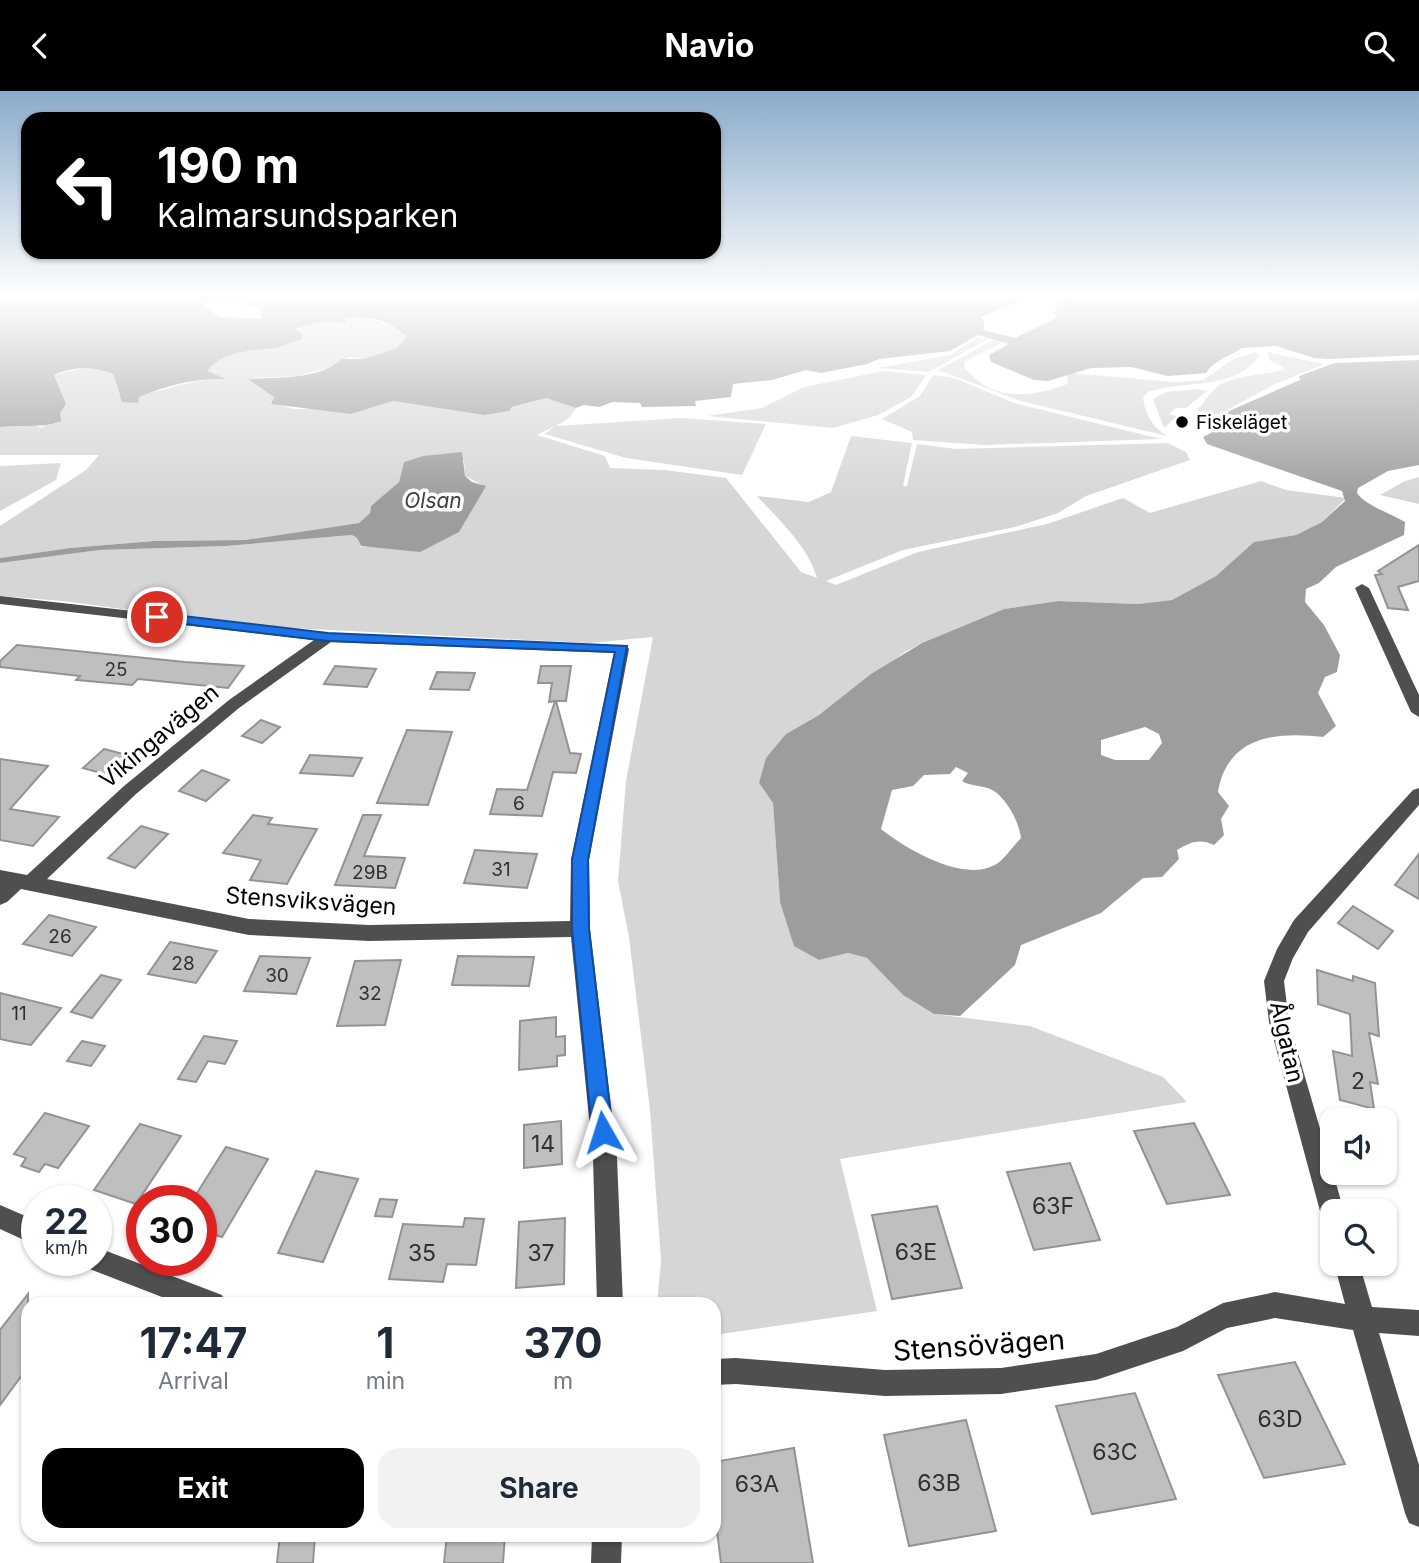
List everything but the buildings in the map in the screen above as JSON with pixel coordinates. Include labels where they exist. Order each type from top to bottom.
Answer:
[{"type":"street","points":[[1362,588],[1419,712]]},
{"type":"street","points":[[0,600],[328,637],[622,649],[580,860],[580,929],[605,1158],[610,1297]]},
{"type":"street","name":"Vikingavägen","points":[[0,897],[16,880],[234,704],[328,637]]},
{"type":"street","name":"Ålgatan","points":[[1329,1199],[1279,1022],[1274,981],[1284,955],[1301,926],[1419,794]]},
{"type":"street","name":"Stensviksvägen","points":[[16,880],[249,927],[369,933],[580,929]]},
{"type":"street","points":[[0,1217],[21,1227]]},
{"type":"street","points":[[112,1265],[195,1297]]},
{"type":"street","points":[[1349,1276],[1419,1513]]},
{"type":"street","name":"Stensövägen","points":[[721,1372],[885,1383],[1001,1381],[1096,1367],[1183,1338],[1223,1316],[1275,1305],[1361,1319],[1419,1323]]},
{"type":"street","points":[[606,1563],[607,1542]]},
{"type":"shaded area","points":[[215,363],[340,363],[298,376],[250,378],[274,397],[271,403],[294,409],[329,409],[351,414],[393,401],[484,415],[546,398],[576,408],[569,418],[556,426],[681,418],[766,424],[742,475],[626,458],[545,434],[555,426],[537,435],[605,456],[610,468],[665,470],[726,478],[801,572],[817,578],[800,544],[757,496],[809,502],[831,492],[851,436],[912,443],[903,486],[907,486],[917,444],[956,449],[1168,443],[1186,452],[1190,460],[1086,496],[1058,513],[1015,527],[903,550],[826,581],[836,585],[918,552],[1047,524],[1123,498],[1150,513],[1261,481],[1286,490],[1346,498],[1322,522],[1296,535],[1254,542],[1216,576],[1172,600],[1138,604],[1058,601],[1004,609],[922,643],[905,652],[819,715],[786,734],[759,783],[773,803],[780,902],[819,960],[848,953],[867,958],[903,995],[934,1014],[1030,1026],[1163,1077],[1187,1102],[840,1159],[877,1311],[721,1334],[721,1297],[658,1297],[661,1261],[650,1110],[629,937],[618,881],[626,781],[653,637],[589,643],[247,626],[63,601],[0,596],[0,563],[100,550],[226,546],[352,535],[357,538],[361,547],[382,546],[420,552],[486,487],[465,476],[464,460],[423,456],[404,462],[399,482],[371,506],[370,513],[359,523],[245,540],[154,541],[70,548],[0,558],[0,526],[86,470],[99,455],[0,455],[0,427],[30,424],[42,428],[66,404],[54,375],[91,366],[113,374],[119,395],[132,395],[196,381],[223,379],[206,371]]},
{"type":"shaded area","points":[[907,363],[946,363],[929,372],[878,368]]},
{"type":"shaded area","points":[[951,363],[964,363],[965,369],[988,388],[1010,394],[1029,394],[1067,384],[1068,373],[1176,382],[1203,380],[1229,363],[1253,363],[1236,375],[1222,380],[1148,392],[1143,398],[1148,415],[1153,424],[1167,436],[1021,401],[938,370]]},
{"type":"shaded area","points":[[1274,363],[1324,364],[1273,385],[1216,416],[1196,410],[1225,382],[1283,370],[1283,367]]},
{"type":"shaded area","points":[[883,371],[926,375],[911,397],[878,415],[833,428],[707,416],[762,408],[804,387]]},
{"type":"shaded area","points":[[933,375],[954,378],[1014,403],[1161,439],[984,445],[913,440],[912,432],[882,419],[920,396]]},
{"type":"shaded area","points":[[1197,389],[1207,391],[1186,408],[1176,408],[1169,414],[1177,416],[1164,428],[1153,399],[1166,392]]},
{"type":"shaded area","points":[[61,463],[56,480],[0,511],[0,466]]},
{"type":"shaded area","points":[[1419,477],[1419,504],[1380,495],[1405,481]]},
{"type":"water","points":[[0,363],[216,363],[207,371],[226,379],[192,381],[171,386],[139,397],[138,403],[122,402],[113,374],[83,368],[62,372],[54,375],[66,404],[60,413],[61,421],[38,426],[0,427]]},
{"type":"water","points":[[337,363],[870,363],[821,373],[806,370],[772,380],[733,384],[731,397],[695,401],[696,406],[642,407],[640,403],[613,402],[599,407],[584,405],[576,408],[546,398],[512,407],[509,411],[484,415],[393,401],[351,414],[271,404],[274,397],[248,379],[310,374]]},
{"type":"water","points":[[993,363],[1216,363],[1206,373],[1168,376],[1131,367],[1091,368],[1048,381],[1034,380]]},
{"type":"water","points":[[1335,363],[1419,363],[1419,465],[1388,471],[1358,488],[1357,493],[1372,506],[1405,522],[1404,535],[1336,567],[1319,583],[1306,589],[1305,602],[1324,625],[1340,655],[1337,672],[1325,677],[1318,693],[1336,726],[1323,737],[1271,737],[1243,749],[1231,759],[1223,774],[1218,792],[1229,806],[1221,819],[1224,835],[1214,845],[1200,841],[1182,847],[1177,850],[1179,859],[1162,877],[1143,878],[1101,913],[1021,945],[1015,965],[960,1016],[934,1014],[903,995],[867,958],[848,953],[819,960],[794,946],[780,902],[773,803],[759,783],[766,758],[786,734],[819,715],[871,674],[922,643],[1004,609],[1058,601],[1138,604],[1172,600],[1216,576],[1254,542],[1296,535],[1322,522],[1345,501],[1342,491],[1207,444],[1203,437],[1220,428],[1229,411],[1300,380],[1299,376]],"holes":[[[1145,727],[1159,734],[1162,743],[1149,760],[1115,760],[1101,755],[1101,740]],[[956,767],[968,773],[962,781],[990,789],[999,795],[1012,812],[1020,832],[1021,838],[998,863],[985,869],[954,867],[937,862],[905,846],[881,829],[892,790],[913,786],[924,775],[950,774]]]},
{"type":"water","name":"Olsan","points":[[462,452],[465,476],[472,482],[486,486],[459,532],[420,552],[361,546],[352,535],[226,546],[100,550],[0,563],[0,558],[70,548],[154,541],[245,540],[359,523],[370,513],[371,506],[399,482],[404,462],[423,456]]},
{"type":"place","name":"Fiskeläget","points":[[1182,422]]},
{"type":"route","points":[[157,617],[328,637],[416,643],[622,649],[580,860],[580,929],[603,1132]]}]
